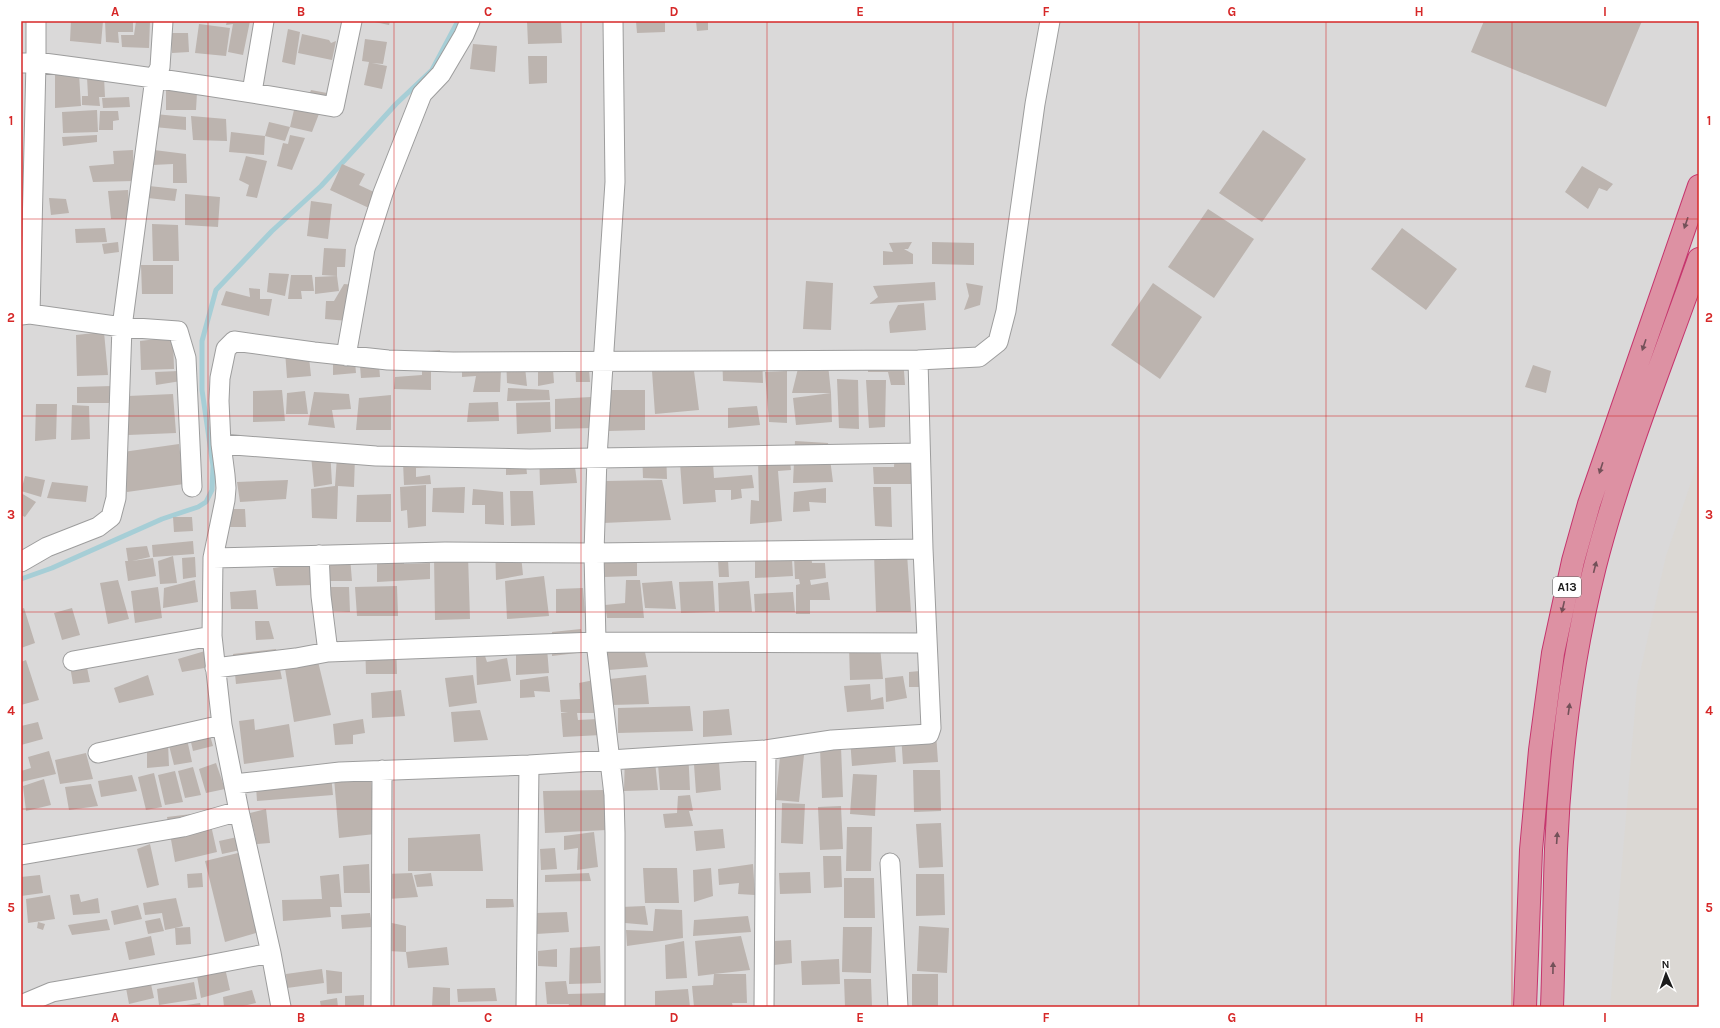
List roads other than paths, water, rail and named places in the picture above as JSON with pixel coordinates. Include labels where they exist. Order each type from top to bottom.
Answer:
[{"type":"highway","name":"A13","points":[[1525,1007],[1531,850],[1540,750],[1553,653],[1573,561],[1590,504],[1699,186]]},
{"type":"highway","name":"A13","points":[[1552,1007],[1556,848],[1563,751],[1577,657],[1595,567],[1623,471],[1699,259]]},
{"type":"street","points":[[36,21],[29,62],[25,314],[122,327],[178,331],[186,358],[192,487]]},
{"type":"street","points":[[21,562],[46,547],[98,528],[111,517],[116,498],[122,327],[155,78],[160,68],[163,21]]},
{"type":"street","points":[[252,92],[264,21]]},
{"type":"street","points":[[29,62],[252,92],[334,107],[352,21]]},
{"type":"street","points":[[346,356],[365,248],[383,193],[422,94],[441,74],[464,35],[470,21]]},
{"type":"street","points":[[613,21],[615,182],[597,457],[594,553],[596,642],[610,760],[615,833],[616,1007]]},
{"type":"street","points":[[281,1007],[271,953],[239,811],[222,724],[212,636],[213,558],[225,500],[226,475],[221,444],[218,400],[220,378],[226,349],[234,341],[346,356],[388,360],[453,362],[918,360],[979,358],[998,342],[1006,311],[1035,104],[1050,21]]},
{"type":"street","points":[[234,784],[340,772],[529,765],[766,750],[832,740],[929,734],[931,728],[923,549],[918,360]]},
{"type":"street","points":[[221,444],[376,456],[530,459],[920,453]]},
{"type":"street","points":[[213,558],[445,552],[594,553],[923,549]]},
{"type":"street","points":[[319,555],[321,596],[328,652]]},
{"type":"street","points":[[73,661],[212,636]]},
{"type":"street","points":[[215,668],[296,658],[328,652],[596,642],[928,643]]},
{"type":"street","points":[[98,753],[222,724]]},
{"type":"street","points":[[764,1007],[766,750]]},
{"type":"street","points":[[526,1007],[529,765]]},
{"type":"street","points":[[382,770],[382,1007]]},
{"type":"street","points":[[21,855],[183,827],[239,811]]},
{"type":"street","points":[[890,864],[898,1007]]},
{"type":"street","points":[[22,1007],[21,1005],[52,992],[190,969],[271,953]]},
{"type":"waterway","points":[[21,579],[52,568],[162,519],[198,507],[206,502],[212,490],[213,466],[202,390],[202,341],[216,290],[272,231],[321,186],[396,104],[432,70],[458,21]]}]
